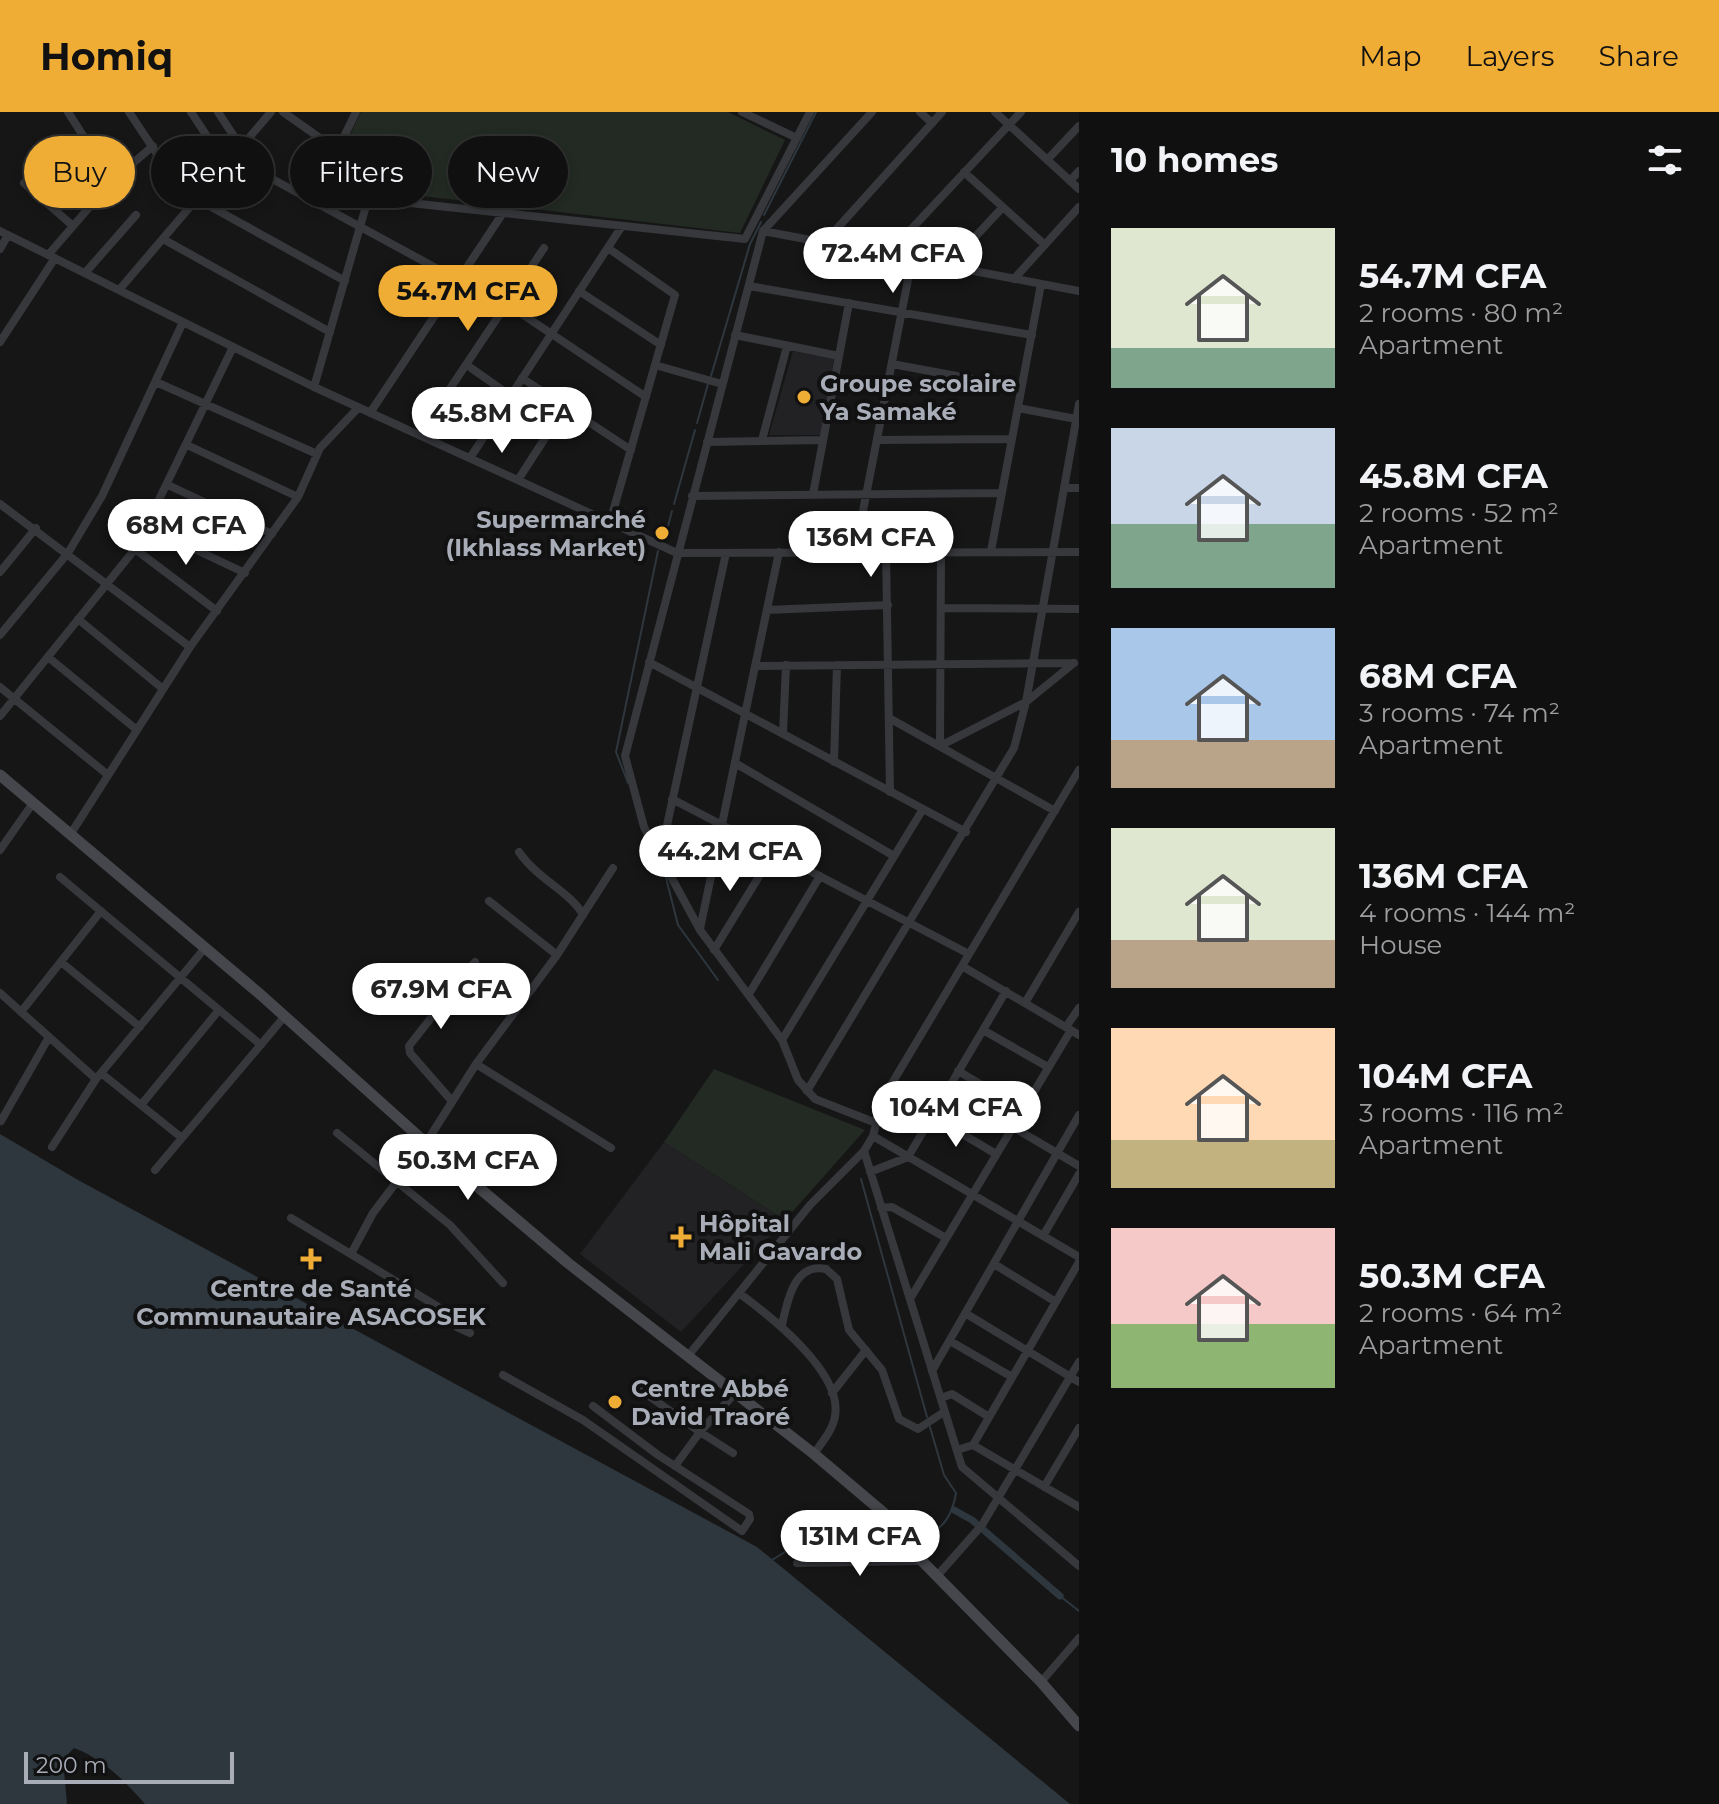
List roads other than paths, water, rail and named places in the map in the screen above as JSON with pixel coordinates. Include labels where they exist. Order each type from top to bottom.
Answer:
[{"type":"street","points":[[68,112],[83,136]]},
{"type":"street","points":[[129,112],[151,143]]},
{"type":"street","points":[[191,112],[210,136]]},
{"type":"street","points":[[218,112],[234,136]]},
{"type":"street","points":[[250,136],[271,112]]},
{"type":"street","points":[[283,112],[317,136]]},
{"type":"street","points":[[344,136],[356,112]]},
{"type":"street","points":[[742,112],[797,138]]},
{"type":"street","points":[[432,206],[745,239],[810,112]]},
{"type":"street","points":[[872,112],[763,231],[625,756],[644,827],[661,853],[700,930],[782,1040],[798,1080],[815,1099],[876,1123]]},
{"type":"street","points":[[920,112],[932,123]]},
{"type":"street","points":[[824,243],[942,112]]},
{"type":"street","points":[[995,112],[1079,189]]},
{"type":"street","points":[[887,255],[1021,112]]},
{"type":"street","points":[[1047,160],[1079,126]]},
{"type":"street","points":[[135,161],[151,148]]},
{"type":"street","points":[[1070,181],[1079,171]]},
{"type":"street","points":[[964,172],[1045,245]]},
{"type":"street","points":[[948,266],[1003,207]]},
{"type":"street","points":[[1014,279],[1079,207]]},
{"type":"street","points":[[52,208],[73,226]]},
{"type":"street","points":[[0,342],[51,256],[89,208]]},
{"type":"street","points":[[119,290],[189,208]]},
{"type":"street","points":[[205,208],[345,281]]},
{"type":"street","points":[[332,208],[507,304],[646,397]]},
{"type":"street","points":[[314,387],[366,208]]},
{"type":"street","points":[[370,413],[503,213]]},
{"type":"street","points":[[85,273],[136,215]]},
{"type":"street","points":[[757,216],[771,222]]},
{"type":"street","points":[[470,458],[622,226]]},
{"type":"street","points":[[763,231],[1079,291]]},
{"type":"street","points":[[0,249],[4,233],[358,408],[677,553],[1079,552]]},
{"type":"street","points":[[163,239],[330,332]]},
{"type":"street","points":[[419,435],[544,248]]},
{"type":"street","points":[[608,248],[675,295],[610,522]]},
{"type":"street","points":[[855,552],[912,259]]},
{"type":"street","points":[[991,551],[1041,284]]},
{"type":"street","points":[[749,286],[1032,335]]},
{"type":"street","points":[[579,291],[661,345]]},
{"type":"street","points":[[813,494],[849,303]]},
{"type":"street","points":[[0,635],[68,553],[102,496],[183,322]]},
{"type":"street","points":[[735,335],[839,356]]},
{"type":"street","points":[[762,440],[787,346]]},
{"type":"street","points":[[0,716],[135,549],[233,347]]},
{"type":"street","points":[[892,364],[1021,388]]},
{"type":"street","points":[[655,365],[722,384]]},
{"type":"street","points":[[471,368],[511,396]]},
{"type":"street","points":[[522,378],[631,450]]},
{"type":"street","points":[[156,382],[317,454]]},
{"type":"street","points":[[807,1091],[1014,748],[1026,702],[1079,404]]},
{"type":"street","points":[[518,480],[565,407]]},
{"type":"street","points":[[70,835],[190,647],[298,497],[317,454],[358,408]]},
{"type":"street","points":[[1018,408],[1076,419]]},
{"type":"street","points":[[877,440],[1012,439]]},
{"type":"street","points":[[707,442],[823,440]]},
{"type":"street","points":[[187,445],[298,497]]},
{"type":"street","points":[[168,485],[272,534]]},
{"type":"street","points":[[1064,488],[1079,488]]},
{"type":"street","points":[[692,496],[1002,493]]},
{"type":"street","points":[[0,504],[36,528],[190,647]]},
{"type":"street","points":[[148,527],[245,573]]},
{"type":"street","points":[[0,572],[36,528]]},
{"type":"street","points":[[135,549],[217,611]]},
{"type":"street","points":[[700,930],[779,552]]},
{"type":"street","points":[[886,552],[890,792]]},
{"type":"street","points":[[940,746],[941,552]]},
{"type":"street","points":[[661,853],[726,553]]},
{"type":"street","points":[[767,610],[888,605]]},
{"type":"street","points":[[941,608],[1079,609]]},
{"type":"street","points":[[78,619],[163,689]]},
{"type":"street","points":[[48,657],[137,730]]},
{"type":"street","points":[[649,662],[966,832]]},
{"type":"street","points":[[755,666],[1076,663]]},
{"type":"street","points":[[940,746],[1026,702],[1076,663]]},
{"type":"street","points":[[783,734],[786,665]]},
{"type":"street","points":[[834,762],[837,665]]},
{"type":"street","points":[[0,687],[108,775]]},
{"type":"street","points":[[889,718],[1055,811]]},
{"type":"street","points":[[735,763],[894,856]]},
{"type":"street","points":[[688,1356],[810,1205],[864,1151],[873,1136],[882,1100],[1055,811],[1075,787],[1079,770]]},
{"type":"street","points":[[0,775],[285,1016],[426,1143],[568,1263],[814,1454],[903,1533],[918,1556],[1041,1682],[1079,1726]]},
{"type":"street","points":[[672,799],[969,954]]},
{"type":"street","points":[[1,847],[33,803]]},
{"type":"street","points":[[782,1040],[923,809]]},
{"type":"street","points":[[519,852],[536,874],[572,900],[583,915]]},
{"type":"street","points":[[714,950],[774,852]]},
{"type":"street","points":[[351,1254],[373,1213],[426,1143],[476,1064],[557,955],[613,868]]},
{"type":"street","points":[[749,994],[820,876]]},
{"type":"street","points":[[60,877],[261,1045]]},
{"type":"street","points":[[489,901],[557,955]]},
{"type":"street","points":[[21,1012],[101,911]]},
{"type":"street","points":[[1025,1003],[1079,912]]},
{"type":"street","points":[[52,1147],[98,1076],[205,948]]},
{"type":"street","points":[[61,962],[140,1027]]},
{"type":"street","points":[[451,1100],[410,1053],[409,1046],[475,962]]},
{"type":"street","points":[[962,966],[1072,1031]]},
{"type":"street","points":[[870,1172],[908,1157],[1006,991]]},
{"type":"street","points":[[0,993],[49,1037],[182,1138]]},
{"type":"street","points":[[910,1299],[1072,1031],[1079,1008]]},
{"type":"street","points":[[141,1105],[219,1010]]},
{"type":"street","points":[[155,1170],[285,1016]]},
{"type":"street","points":[[983,1030],[1048,1067]]},
{"type":"street","points":[[1,1121],[49,1037]]},
{"type":"street","points":[[476,1064],[611,1148]]},
{"type":"street","points":[[958,1071],[1023,1109]]},
{"type":"street","points":[[932,1371],[1079,1115]]},
{"type":"street","points":[[932,1116],[996,1154]]},
{"type":"street","points":[[1013,1127],[1079,1166]]},
{"type":"street","points":[[337,1133],[450,1225],[503,1283]]},
{"type":"street","points":[[873,1136],[1079,1260],[973,1445],[957,1450]]},
{"type":"street","points":[[864,1151],[962,1467],[1079,1566]]},
{"type":"street","points":[[1043,1236],[1079,1174]]},
{"type":"street","points":[[881,1208],[892,1207],[946,1238]]},
{"type":"street","points":[[291,1218],[440,1308],[457,1327],[470,1333]]},
{"type":"street","points":[[994,1264],[1056,1302]]},
{"type":"street","points":[[782,1325],[789,1296],[799,1278],[812,1268],[826,1269],[837,1279],[849,1330],[882,1370],[899,1419],[908,1426],[922,1428],[944,1412]]},
{"type":"street","points":[[739,1293],[782,1325],[815,1363],[832,1393],[835,1419],[814,1454]]},
{"type":"street","points":[[965,1313],[1079,1382]]},
{"type":"street","points":[[950,1341],[1012,1377]]},
{"type":"street","points":[[832,1393],[866,1350]]},
{"type":"street","points":[[937,1576],[982,1525],[1079,1362]]},
{"type":"street","points":[[503,1375],[583,1420],[742,1531],[750,1519],[749,1514],[675,1466],[593,1406]]},
{"type":"street","points":[[639,1389],[733,1453]]},
{"type":"street","points":[[675,1466],[736,1392]]},
{"type":"street","points":[[941,1398],[952,1394],[989,1417]]},
{"type":"street","points":[[1044,1487],[1079,1428]]},
{"type":"street","points":[[973,1445],[1079,1507]]},
{"type":"street","points":[[797,1563],[918,1556]]},
{"type":"street","points":[[1041,1682],[1079,1638]]},
{"type":"waterway","points":[[764,215],[816,112]]},
{"type":"waterway","points":[[711,376],[750,244],[761,222]]},
{"type":"waterway","points":[[697,423],[708,384]]},
{"type":"waterway","points":[[674,504],[695,430]]},
{"type":"waterway","points":[[664,541],[672,511]]},
{"type":"waterway","points":[[628,783],[616,752],[658,551]]},
{"type":"waterway","points":[[665,874],[678,925],[718,980]]},
{"type":"waterway","points":[[861,1179],[927,1417]]},
{"type":"waterway","points":[[919,1539],[945,1522],[956,1493],[944,1475],[930,1427]]},
{"type":"waterway","points":[[954,1510],[972,1520],[1060,1596]]},
{"type":"waterway","points":[[772,1560],[801,1542],[865,1550],[902,1542]]},
{"type":"waterway","points":[[1060,1596],[1079,1611]]},
{"type":"place","name":"Groupe scolaire Ya Samaké","points":[[804,397]]},
{"type":"place","name":"Supermarché (Ikhlass Market)","points":[[662,533]]},
{"type":"place","name":"Hôpital Mali Gavardo","points":[[681,1237]]},
{"type":"place","name":"Centre de Santé Communautaire ASACOSEK","points":[[311,1259]]},
{"type":"place","name":"Centre Abbé David Traoré","points":[[615,1402]]}]
